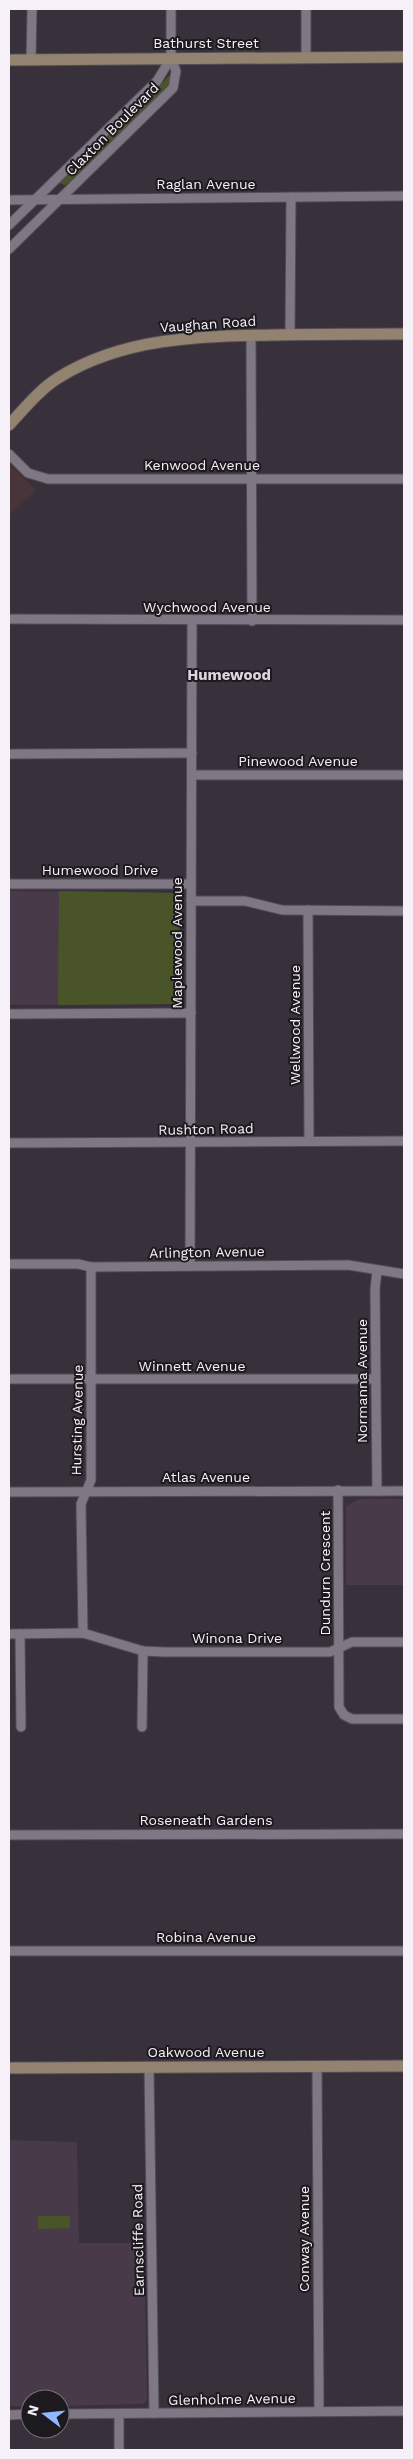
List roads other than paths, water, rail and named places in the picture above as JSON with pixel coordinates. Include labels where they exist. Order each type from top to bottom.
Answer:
[{"type":"street","points":[[31,59],[32,9]]},
{"type":"street","points":[[171,9],[171,58]]},
{"type":"street","points":[[306,9],[306,58]]},
{"type":"street","name":"Bathurst Street","points":[[9,60],[404,56]]},
{"type":"street","name":"Claxton Boulevard","points":[[9,249],[173,88],[176,71],[171,58]]},
{"type":"street","name":"Claxton Boulevard","points":[[9,225],[157,81],[171,58]]},
{"type":"street","name":"Raglan Avenue","points":[[9,200],[404,196]]},
{"type":"street","points":[[290,334],[291,197]]},
{"type":"street","name":"Vaughan Road","points":[[9,425],[42,391],[58,378],[129,348],[166,340],[290,334],[404,334]]},
{"type":"street","points":[[251,336],[252,621]]},
{"type":"street","name":"Kenwood Avenue","points":[[9,454],[28,473],[48,480],[404,479]]},
{"type":"street","name":"Wychwood Avenue","points":[[9,619],[192,621],[404,620]]},
{"type":"street","name":"Maplewood Avenue","points":[[190,1266],[192,621]]},
{"type":"street","points":[[9,754],[192,753]]},
{"type":"street","name":"Pinewood Avenue","points":[[192,775],[404,775]]},
{"type":"street","name":"Humewood Drive","points":[[9,884],[191,884]]},
{"type":"street","points":[[191,901],[245,901],[277,910],[404,911]]},
{"type":"street","name":"Wellwood Avenue","points":[[308,910],[309,1141]]},
{"type":"street","points":[[9,1014],[191,1013]]},
{"type":"street","name":"Rushton Road","points":[[9,1143],[404,1141]]},
{"type":"street","name":"Arlington Avenue","points":[[9,1264],[78,1264],[92,1267],[348,1265],[404,1274]]},
{"type":"street","name":"Hursting Avenue","points":[[83,1633],[82,1504],[91,1480],[92,1267]]},
{"type":"street","name":"Normanna Avenue","points":[[377,1271],[375,1379],[377,1491]]},
{"type":"street","name":"Winnett Avenue","points":[[9,1379],[375,1379]]},
{"type":"street","name":"Dundurn Crescent","points":[[338,1490],[338,1648],[352,1642],[404,1642]]},
{"type":"street","name":"Atlas Avenue","points":[[9,1492],[404,1490]]},
{"type":"street","name":"Winona Drive","points":[[9,1634],[83,1633],[143,1651],[330,1652],[338,1648]]},
{"type":"street","points":[[20,1634],[21,1726]]},
{"type":"street","points":[[338,1648],[341,1712],[352,1719],[404,1719]]},
{"type":"street","points":[[142,1727],[143,1651]]},
{"type":"street","name":"Roseneath Gardens","points":[[9,1834],[404,1834]]},
{"type":"street","name":"Robina Avenue","points":[[9,1952],[404,1951]]},
{"type":"street","name":"Oakwood Avenue","points":[[9,2068],[404,2066]]},
{"type":"street","name":"Earnscliffe Road","points":[[149,2067],[154,2413]]},
{"type":"street","name":"Conway Avenue","points":[[317,2067],[319,2411]]},
{"type":"street","name":"Glenholme Avenue","points":[[70,2414],[404,2410]]},
{"type":"street","points":[[119,2414],[119,2450]]},
{"type":"district","name":"Humewood","points":[[229,675]]}]
